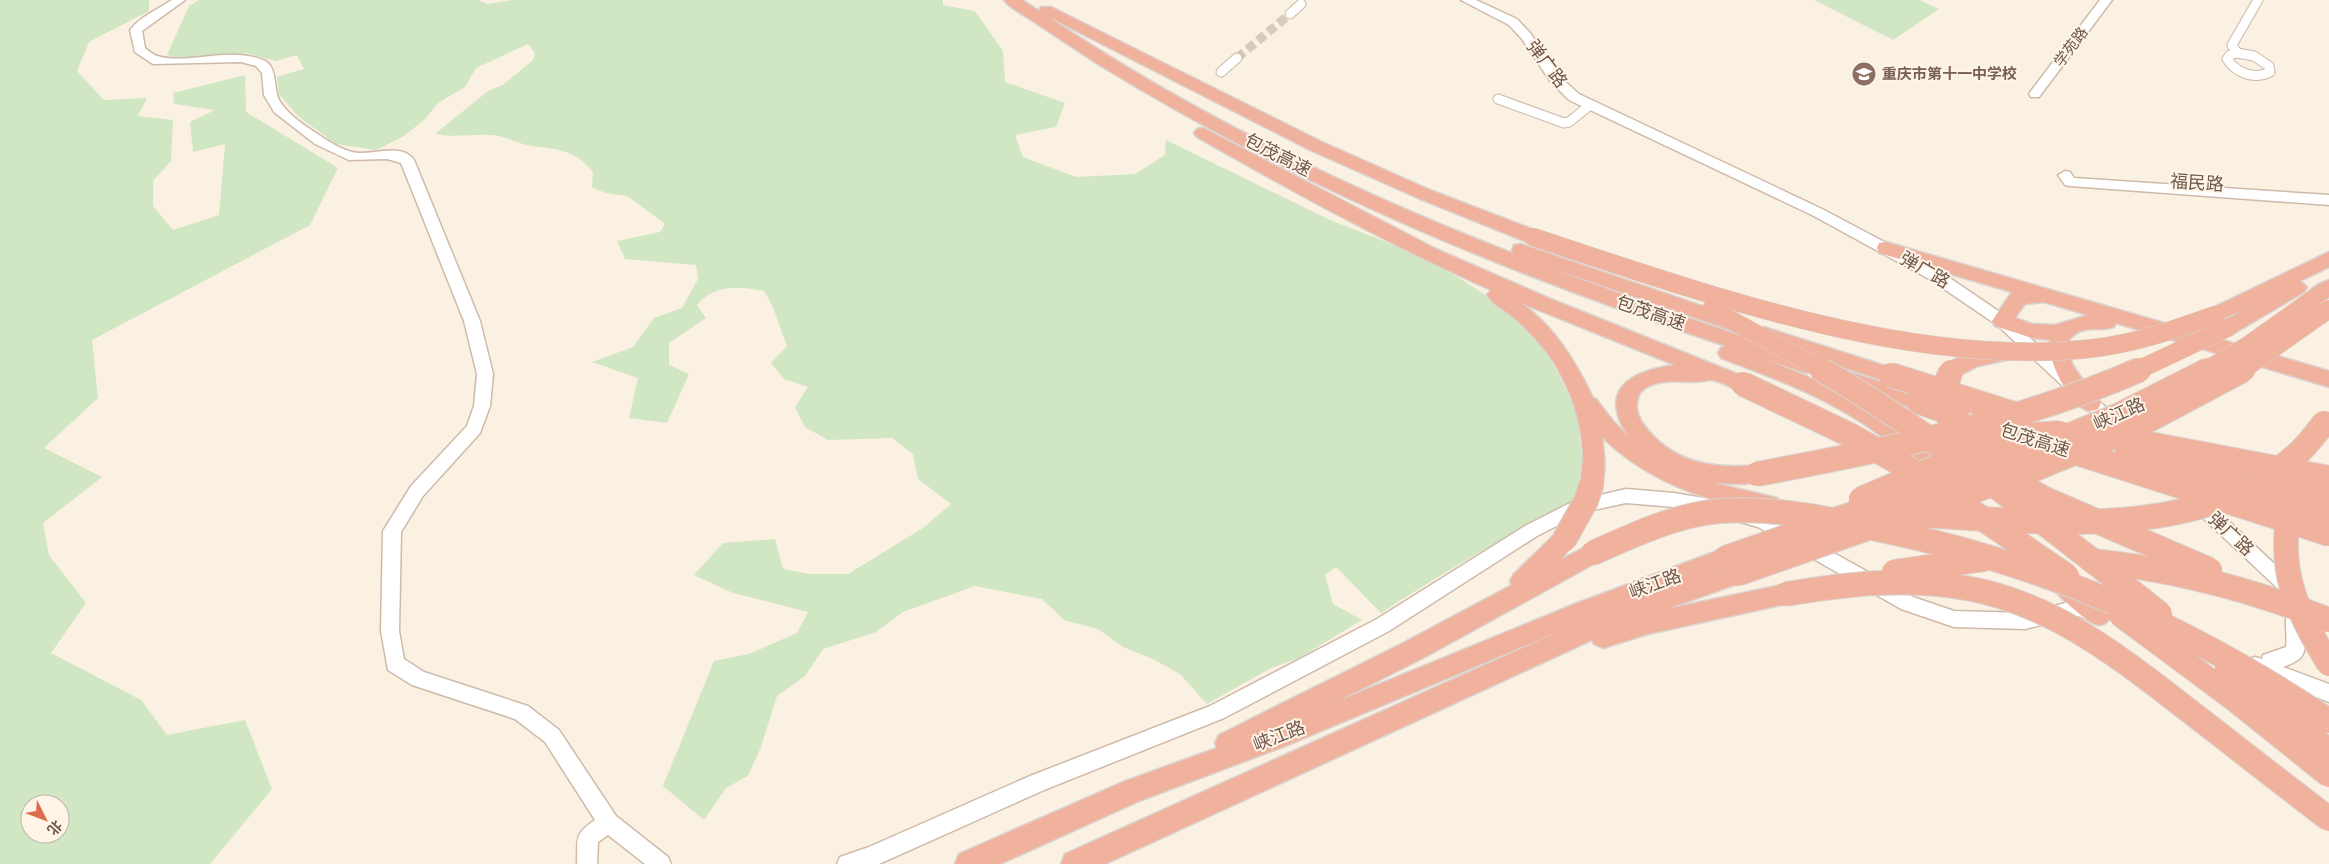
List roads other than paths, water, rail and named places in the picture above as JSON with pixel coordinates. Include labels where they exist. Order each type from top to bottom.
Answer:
[{"type":"highway","points":[[1010,0],[1062,44],[1169,113],[1285,179],[1428,253],[1521,295],[1743,384],[1850,435],[1964,505],[2158,641],[2329,775]]},
{"type":"highway","name":"包茂高速","points":[[1010,0],[1122,72],[1263,148],[1429,227],[1555,279],[1696,329],[2329,534]]},
{"type":"highway","points":[[1039,5],[1269,123],[1424,194],[1651,283],[1712,309],[1794,352],[1844,382],[1951,454],[2028,511],[2197,644],[2329,752]]},
{"type":"highway","name":"包茂高速","points":[[1039,5],[1123,58],[1210,106],[1326,165],[1438,216],[1631,290],[2329,514]]},
{"type":"highway","points":[[1533,237],[1708,292],[1844,329],[1936,346],[2020,352],[2079,350],[2130,343],[2222,321],[2280,299],[2329,263]]},
{"type":"highway","points":[[1886,248],[2043,296],[2329,379]]},
{"type":"highway","points":[[1428,253],[1525,314],[1557,352],[1598,418],[1625,447],[1644,461],[1671,476],[1727,495],[1791,507],[1841,512],[2089,521],[2169,513],[2213,502],[2238,493],[2265,479],[2289,462],[2309,443],[2327,420]]},
{"type":"highway","points":[[1743,384],[1701,374],[1682,372],[1649,376],[1635,385],[1626,398],[1626,412],[1635,429],[1648,444],[1665,458],[1687,468],[1711,474],[1734,476],[1758,474],[1897,445],[2043,405],[2156,363],[2222,321],[2329,259]]},
{"type":"highway","points":[[1555,279],[1648,323],[1799,382],[1857,410],[1930,462],[2068,590],[2099,615]]},
{"type":"highway","points":[[2043,296],[2019,297],[2002,321],[2035,333],[2050,334],[2064,331]]},
{"type":"highway","name":"峡江路","points":[[969,864],[1132,791],[1276,738],[1582,611],[1726,560],[2019,475],[2134,428],[2183,405],[2264,357],[2324,298]]},
{"type":"highway","points":[[2091,403],[2073,384],[2058,355],[2059,341],[2064,331],[2073,324],[2086,320],[2112,322],[2329,386]]},
{"type":"highway","points":[[2020,352],[1973,360],[1951,372],[1944,382],[1942,395],[1944,410],[1964,441],[1982,458],[2002,474],[2043,498],[2323,619]]},
{"type":"highway","points":[[1476,614],[1527,578],[1564,540],[1586,501],[1592,483],[1595,464],[1594,440],[1581,392]]},
{"type":"highway","points":[[2029,419],[2167,456],[2329,496]]},
{"type":"highway","points":[[2327,420],[2296,486],[2284,538],[2289,587],[2302,618],[2329,664]]},
{"type":"highway","points":[[1726,560],[1835,509],[1982,446],[2030,435],[2072,432],[2106,436],[2329,478]]},
{"type":"highway","points":[[1132,791],[1414,650],[1476,614],[1593,553],[1666,523],[1702,514],[1738,511],[1818,518],[1902,533],[2007,562],[2160,621],[2255,672],[2329,721]]},
{"type":"highway","points":[[1474,683],[1610,634],[1858,578],[1950,563],[1990,559],[2061,558],[2137,566],[2222,584],[2323,619]]},
{"type":"highway","name":"峡江路","points":[[1075,864],[1643,608],[1726,560]]},
{"type":"highway","points":[[1786,594],[1858,583],[1915,582],[1973,589],[2036,608],[2093,638],[2329,818]]},
{"type":"street","points":[[179,0],[168,9],[140,24],[136,30],[139,49],[153,60],[180,61],[241,58],[260,63],[268,72],[268,81],[274,103],[307,132],[329,147],[349,156],[369,158],[391,155],[407,160],[472,321],[485,374],[482,406],[474,429],[417,491],[392,531],[390,631],[395,664],[418,680],[521,712],[552,736],[609,823],[661,864]]},
{"type":"street","name":"弹广路","points":[[1467,0],[1513,22],[1527,37],[1554,78],[1574,97],[1589,106],[1772,190],[1886,248],[1943,281],[2002,321],[2323,619]]},
{"type":"street","name":"学苑路","points":[[2035,94],[2106,0]]},
{"type":"street","points":[[2237,53],[2232,45],[2258,0]]},
{"type":"street","points":[[1290,14],[1301,4]]},
{"type":"street","points":[[1221,72],[1237,58]]},
{"type":"street","points":[[1498,99],[1564,123],[1569,122],[1589,106]]},
{"type":"street","name":"福民路","points":[[2329,192],[2068,179],[2329,200]]},
{"type":"street","points":[[847,864],[871,857],[1037,783],[1217,712],[1382,625],[1555,517],[1580,506],[1605,499],[1626,496],[1674,500],[1732,512],[1763,522],[1907,603],[1954,619],[2025,621],[2078,608],[2148,634],[2232,656],[2329,693]]},
{"type":"street","points":[[2270,661],[2282,659],[2294,652],[2297,635],[2297,616],[2286,585]]},
{"type":"street","points":[[2232,656],[2270,661],[2329,682]]},
{"type":"street","points":[[587,864],[588,837],[609,823]]},
{"type":"tunnel","points":[[1237,58],[1290,14]]},
{"type":"place","name":"重庆市第十一中学校","points":[[1864,74]]}]
